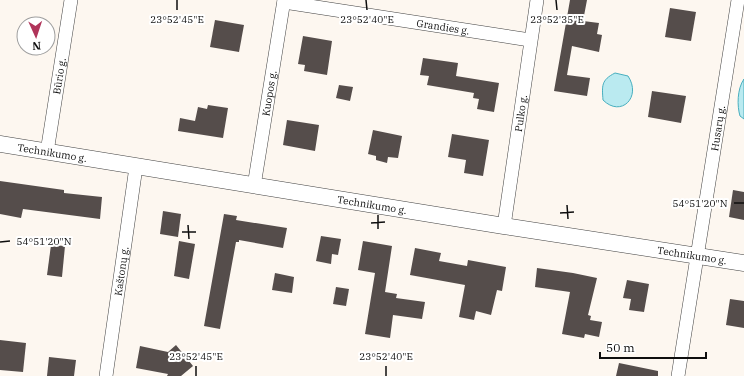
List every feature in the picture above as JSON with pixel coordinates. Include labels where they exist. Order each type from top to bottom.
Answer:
[{"type":"street","name":"Būrio g.","points":[[47,152],[71,0]]},
{"type":"street","name":"Pulko g.","points":[[504,226],[536,0]]},
{"type":"street","name":"Husarų g.","points":[[678,376],[738,0]]},
{"type":"street","name":"Grandies g.","points":[[284,1],[530,40]]},
{"type":"street","name":"Kuopos g.","points":[[254,186],[284,1]]},
{"type":"street","name":"Technikumo g.","points":[[0,144],[504,226],[744,263]]},
{"type":"street","name":"Kaštonų g.","points":[[106,376],[136,166]]},
{"type":"water","points":[[615,73],[628,76],[632,84],[633,91],[628,103],[623,106],[616,107],[603,100],[603,84],[607,78]]},
{"type":"water","points":[[744,79],[744,119],[740,116],[738,103],[740,88]]},
{"type":"building","points":[[570,0],[587,0],[583,21],[599,23],[597,34],[602,35],[599,52],[572,46],[567,75],[590,78],[587,96],[554,91]]},
{"type":"building","points":[[670,8],[696,12],[691,41],[665,37]]},
{"type":"building","points":[[215,20],[244,25],[239,52],[210,47]]},
{"type":"building","points":[[303,36],[332,41],[327,75],[304,71],[305,65],[298,64]]},
{"type":"building","points":[[423,58],[458,63],[456,76],[499,83],[494,112],[477,109],[479,99],[473,98],[474,93],[427,85],[429,76],[420,75]]},
{"type":"building","points":[[339,85],[353,87],[350,101],[336,98]]},
{"type":"building","points":[[652,91],[686,96],[681,123],[648,117]]},
{"type":"building","points":[[208,105],[228,108],[223,138],[178,131],[180,118],[195,121],[198,107],[207,109]]},
{"type":"building","points":[[287,120],[319,125],[315,151],[283,145]]},
{"type":"building","points":[[373,130],[402,136],[398,158],[388,157],[387,163],[376,160],[376,156],[368,154]]},
{"type":"building","points":[[452,134],[489,140],[483,176],[464,173],[466,160],[448,157]]},
{"type":"building","points":[[0,181],[64,190],[64,193],[102,197],[100,219],[23,209],[21,218],[0,214]]},
{"type":"building","points":[[733,190],[744,192],[744,220],[729,217]]},
{"type":"building","points":[[163,211],[181,214],[178,237],[160,234]]},
{"type":"building","points":[[224,214],[237,216],[236,220],[287,228],[283,248],[239,240],[239,242],[236,242],[220,329],[204,326]]},
{"type":"building","points":[[321,236],[341,239],[338,255],[332,254],[331,264],[316,261]]},
{"type":"building","points":[[179,241],[195,244],[189,279],[174,276]]},
{"type":"building","points":[[363,241],[392,246],[385,292],[397,294],[396,298],[425,302],[422,319],[393,315],[390,338],[365,334],[375,273],[358,270]]},
{"type":"building","points":[[51,245],[65,246],[62,277],[47,275]]},
{"type":"building","points":[[415,248],[441,253],[439,261],[467,266],[468,260],[506,267],[502,291],[497,290],[491,315],[476,311],[474,320],[459,317],[465,285],[410,275]]},
{"type":"building","points":[[537,268],[597,278],[588,315],[591,316],[590,320],[602,322],[599,337],[585,334],[584,338],[562,334],[570,292],[535,287]]},
{"type":"building","points":[[275,273],[294,277],[292,293],[272,290]]},
{"type":"building","points":[[627,280],[649,284],[644,312],[629,310],[631,299],[623,298]]},
{"type":"building","points":[[336,287],[349,289],[346,306],[333,304]]},
{"type":"building","points":[[730,299],[744,301],[744,328],[726,325]]},
{"type":"building","points":[[0,340],[26,343],[23,372],[0,370]]},
{"type":"building","points":[[176,345],[193,366],[181,376],[167,376],[168,374],[136,368],[140,346],[168,352]]},
{"type":"building","points":[[49,357],[76,360],[74,376],[47,376]]},
{"type":"building","points":[[619,363],[658,371],[658,376],[616,376]]}]
